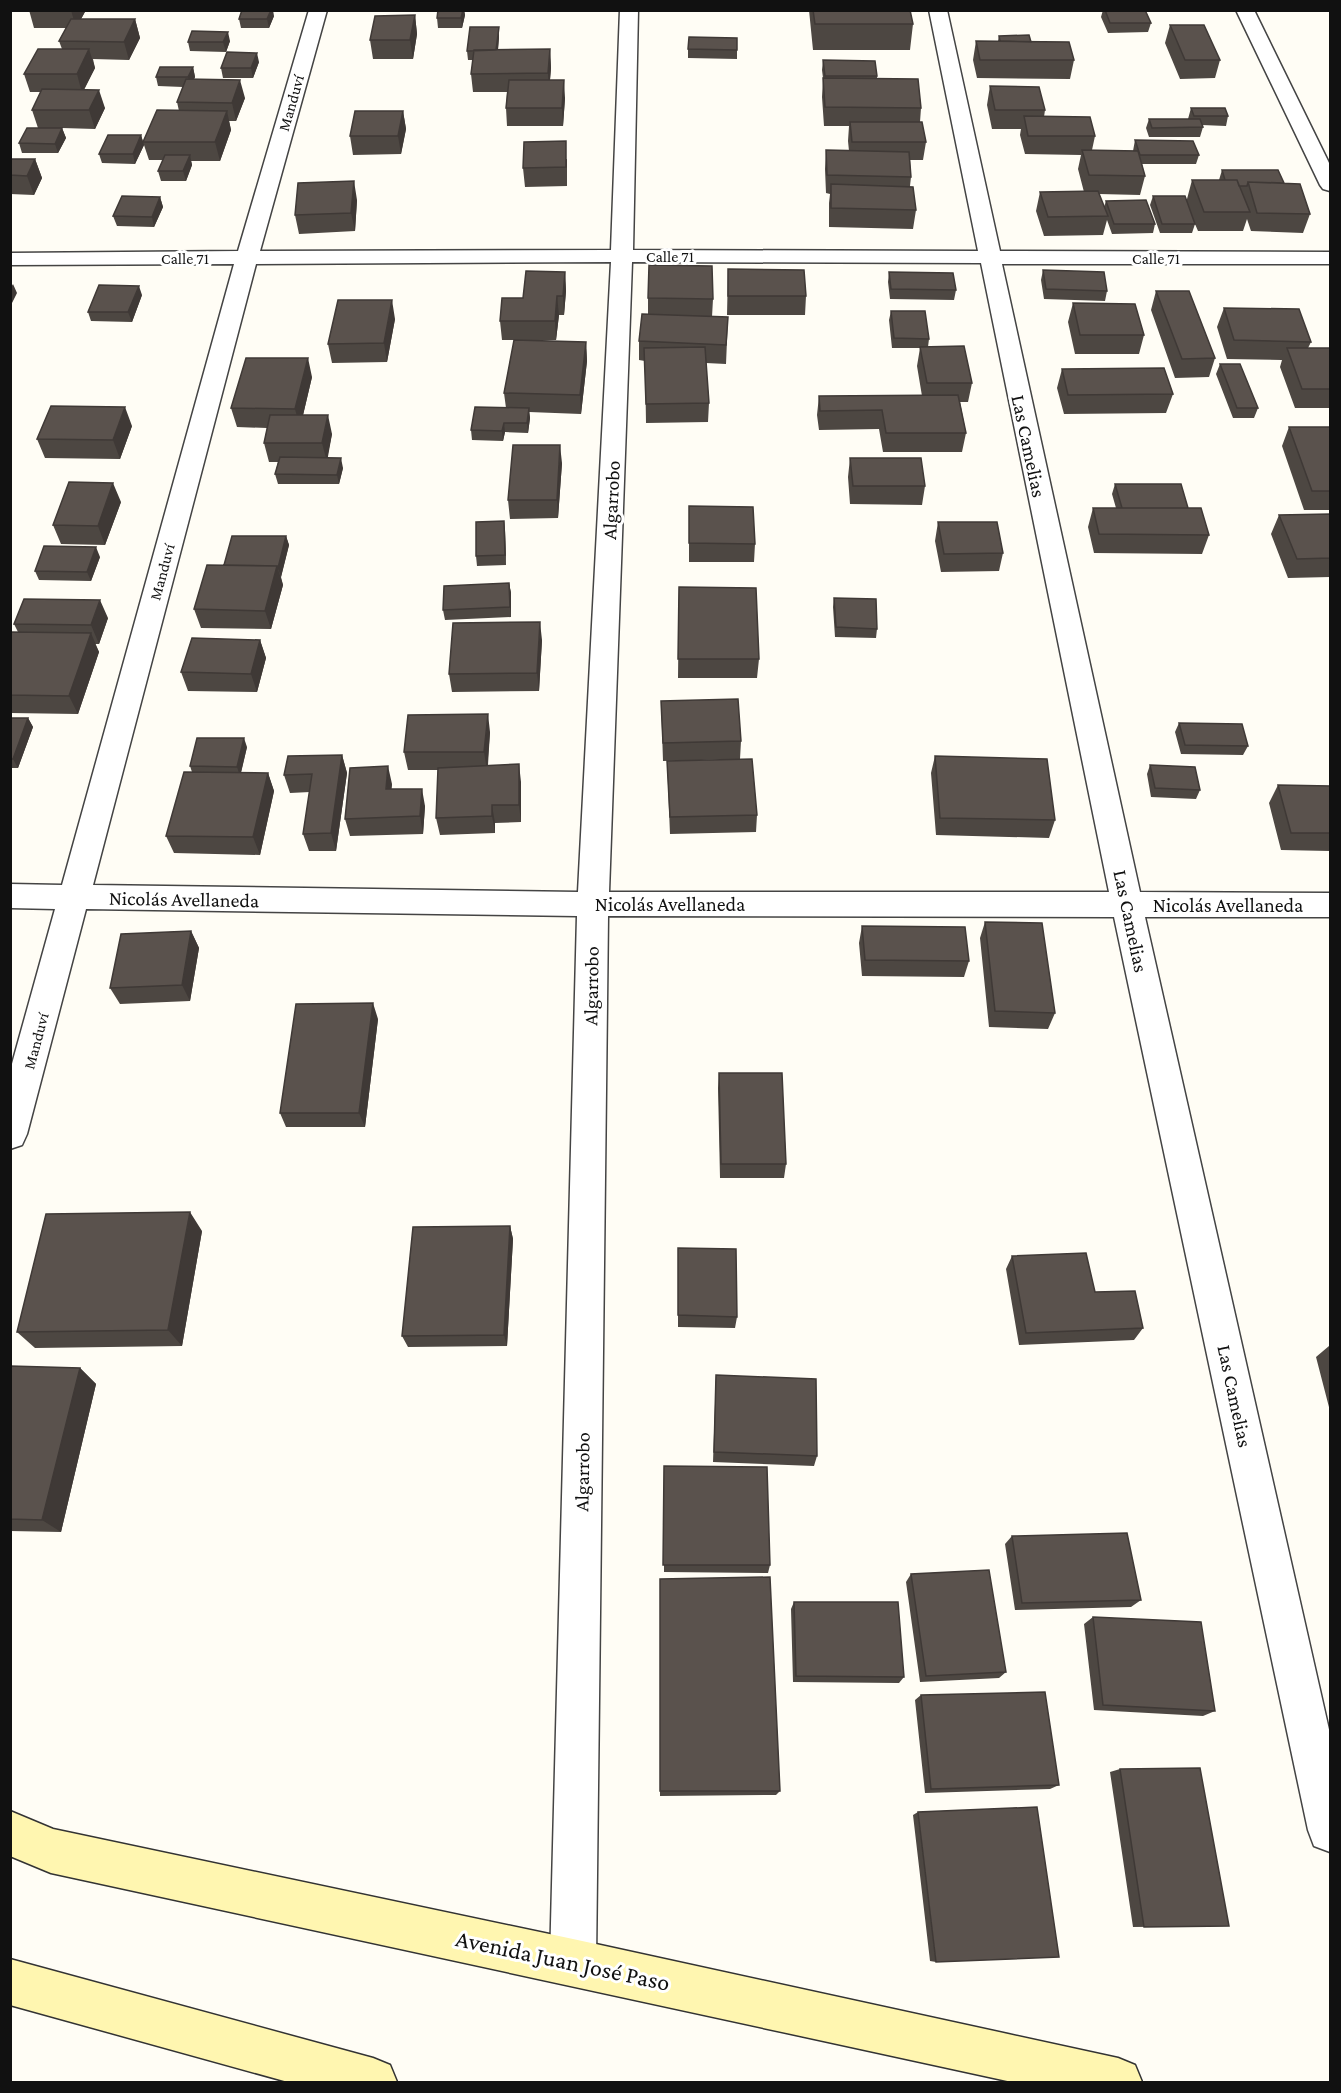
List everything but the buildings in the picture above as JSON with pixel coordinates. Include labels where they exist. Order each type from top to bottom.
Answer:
[{"type":"main road","name":"Avenida Juan José Paso","points":[[12,1844],[573,1962],[1118,2082]]},
{"type":"main road","points":[[10,1982],[373,2082]]},
{"type":"street","name":"Manduví","points":[[10,1134],[247,258],[318,10]]},
{"type":"street","name":"Algarrobo","points":[[573,1962],[593,904],[622,256],[630,10]]},
{"type":"street","name":"Las Camelias","points":[[938,10],[1127,905],[1330,1830]]},
{"type":"street","points":[[1245,10],[1330,185]]},
{"type":"street","name":"Calle 71","points":[[10,259],[622,256],[1330,258]]},
{"type":"street","name":"Nicolás Avellaneda","points":[[10,896],[593,904],[1330,905]]}]
